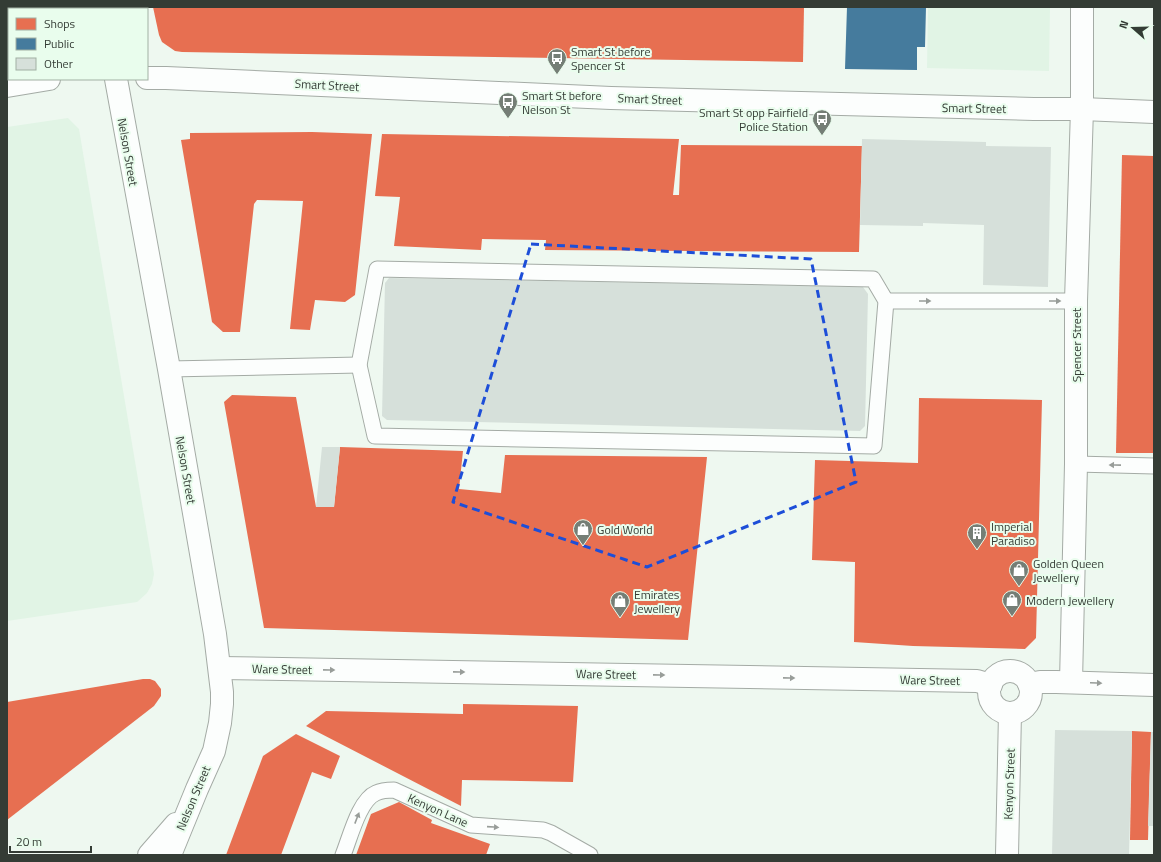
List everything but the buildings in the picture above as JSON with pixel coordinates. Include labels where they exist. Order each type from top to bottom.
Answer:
[{"type":"street","name":"Spencer Street","points":[[1071,682],[1076,464],[1076,301],[1082,109],[1082,7]]},
{"type":"street","name":"Smart Street","points":[[148,78],[611,98],[1154,112]]},
{"type":"street","points":[[7,86],[43,80]]},
{"type":"street","name":"Nelson Street","points":[[115,80],[169,369],[220,668],[222,704],[220,724],[214,751],[187,811],[170,855]]},
{"type":"street","name":"Ware Street","points":[[220,668],[977,681],[991,684]]},
{"type":"street","points":[[1008,672],[1020,674],[1029,684],[1031,693],[1026,706],[1019,711],[1010,713],[997,709],[990,698],[991,684],[996,677],[1008,672]]},
{"type":"street","points":[[1029,684],[1040,682],[1071,682],[1154,685]]},
{"type":"street","name":"Kenyon Street","points":[[1007,855],[1010,713]]},
{"type":"street","points":[[150,855],[187,811]]},
{"type":"lane","points":[[377,269],[873,278],[886,301],[874,446],[376,436],[359,364],[377,269]]},
{"type":"lane","points":[[886,301],[1076,301]]},
{"type":"lane","points":[[169,369],[359,364]]},
{"type":"lane","points":[[1076,464],[1154,466]]},
{"type":"lane","name":"Kenyon Lane","points":[[344,855],[361,808],[375,793],[384,790],[394,790],[471,825],[543,830],[590,855]]},
{"type":"highlighted area","points":[[531,244],[811,259],[856,482],[647,567],[453,502]]},
{"type":"shaded area","points":[[7,7],[53,7],[8,8],[7,42]]},
{"type":"shaded area","points":[[928,7],[1050,7],[1049,71],[927,68]]},
{"type":"shaded area","points":[[68,118],[79,129],[154,574],[152,584],[147,593],[137,602],[7,621],[7,127]]},
{"type":"place","name":"Smart St before Spencer St","points":[[557,75]]},
{"type":"place","name":"Smart St before Nelson St","points":[[508,119]]},
{"type":"place","name":"Smart St opp Fairfield Police Station","points":[[822,136]]},
{"type":"place","name":"Gold World","points":[[583,546]]},
{"type":"place","name":"Imperial Paradiso","points":[[977,550]]},
{"type":"place","name":"Golden Queen Jewellery","points":[[1019,587]]},
{"type":"place","name":"Modern Jewellery","points":[[1012,617]]},
{"type":"place","name":"Emirates Jewellery","points":[[620,618]]}]
